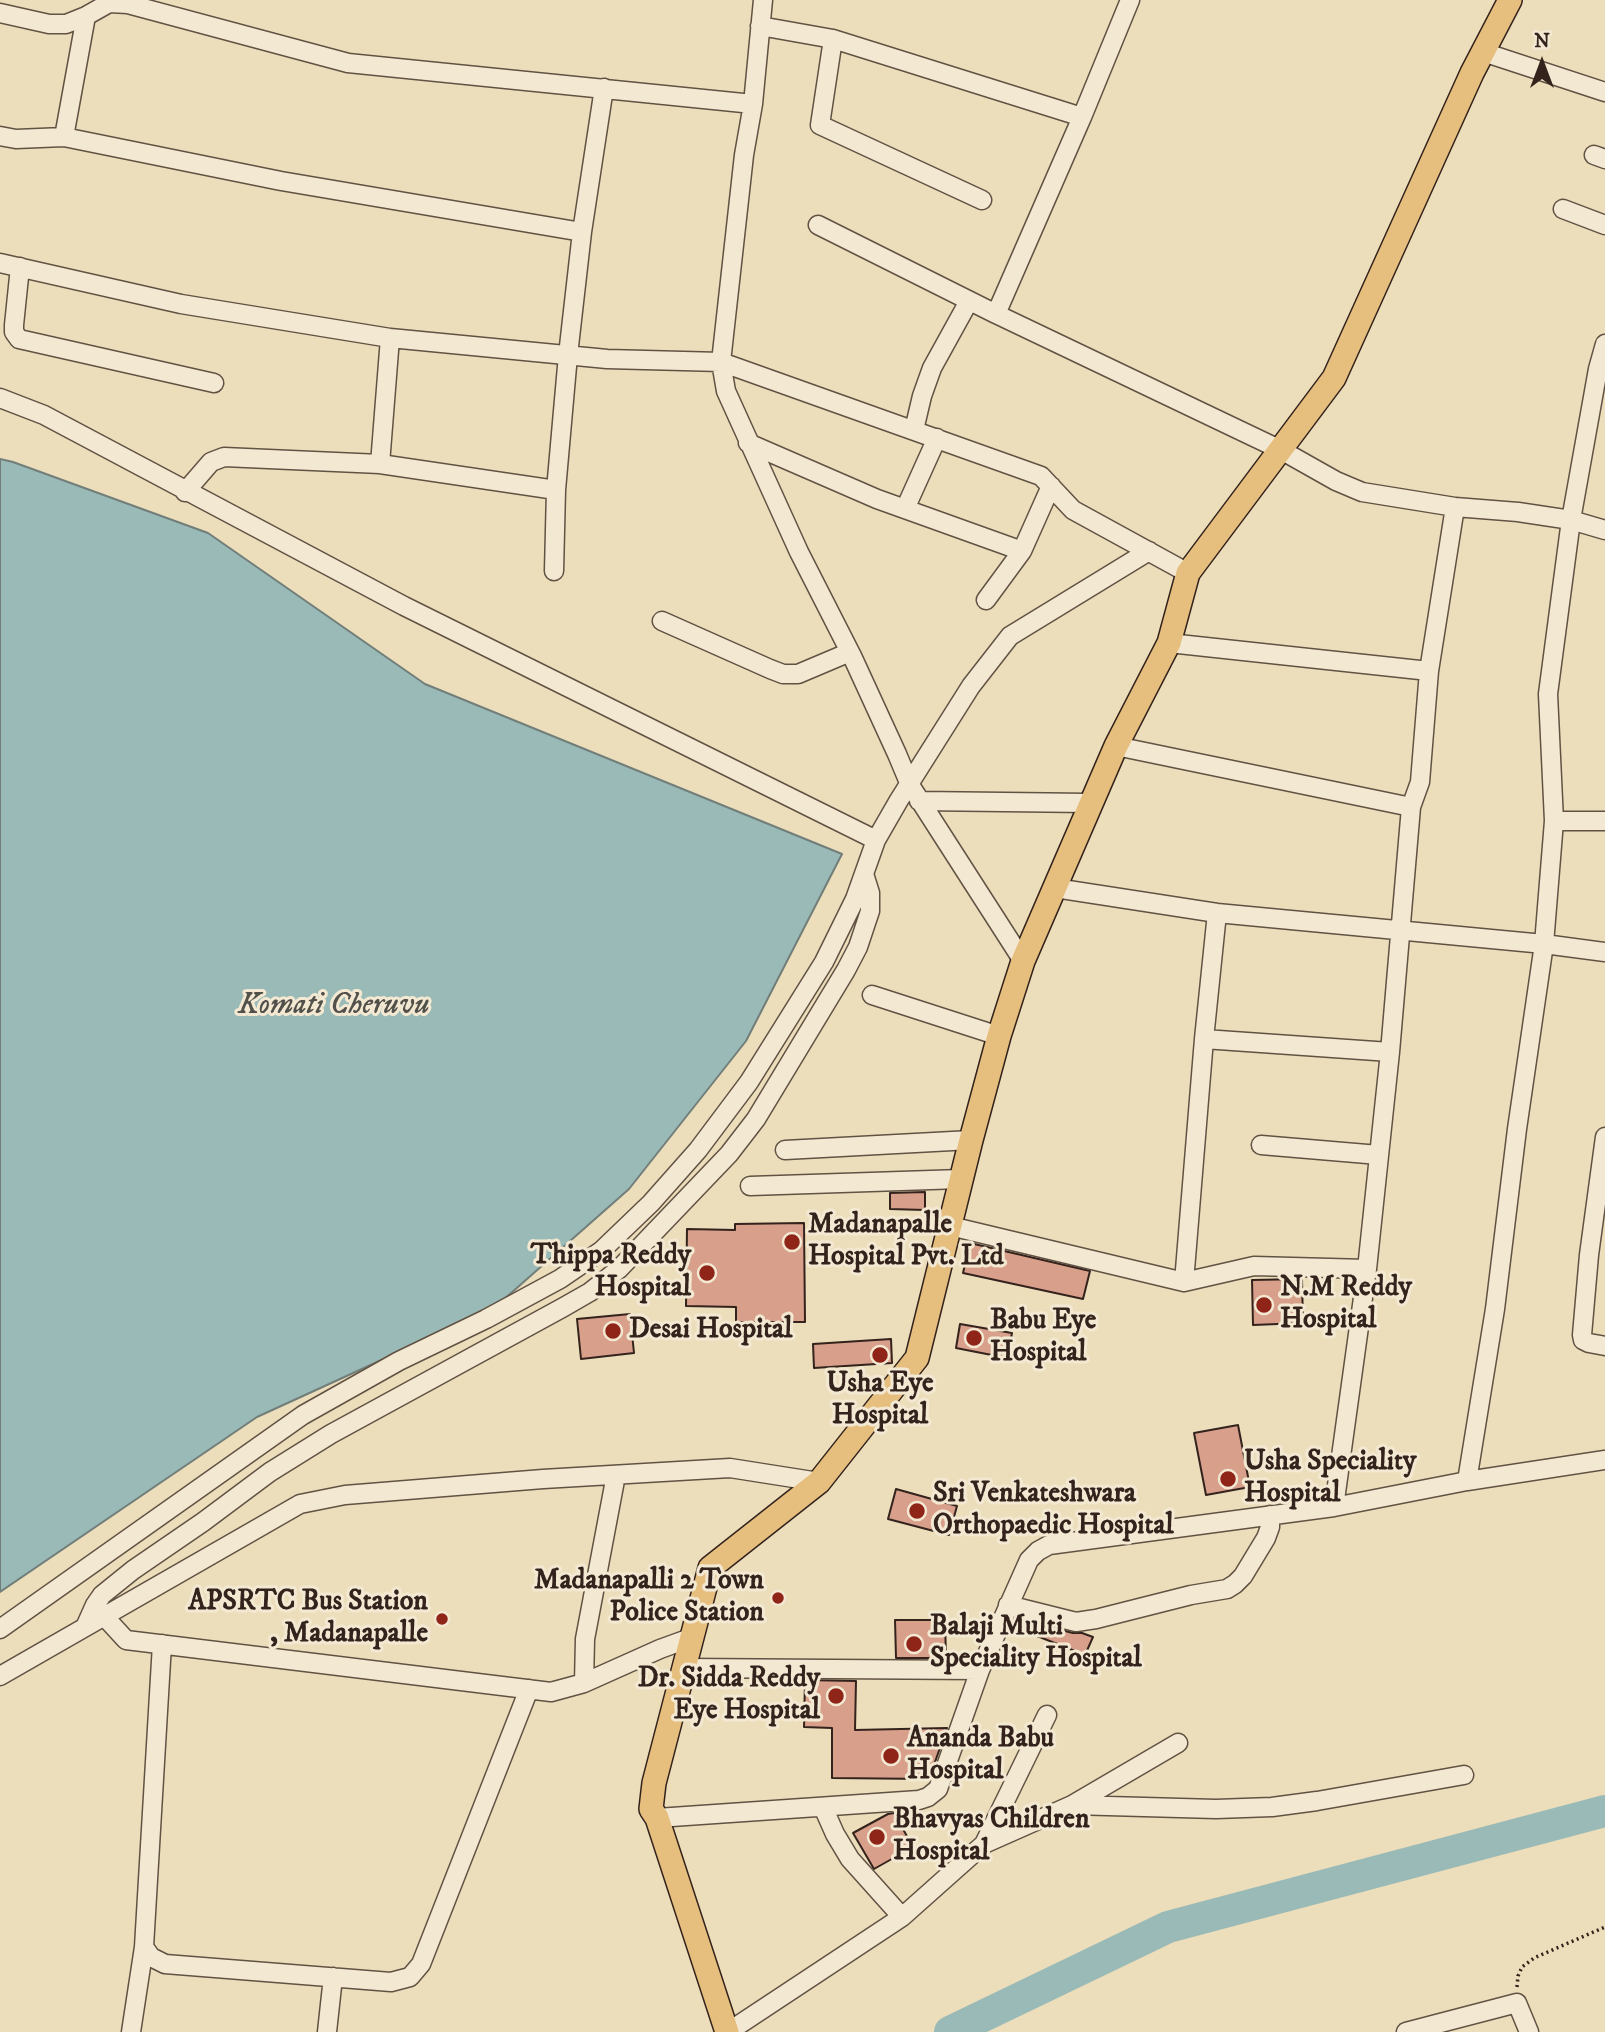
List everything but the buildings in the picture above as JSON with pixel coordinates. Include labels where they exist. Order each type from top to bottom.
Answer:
[{"type":"main road","points":[[727,2032],[657,1818],[651,1809],[654,1783],[710,1568],[819,1482],[916,1358],[999,1036],[1023,961],[1089,803],[1169,643],[1188,573],[1334,378],[1483,52],[1510,0]]},
{"type":"street","points":[[762,0],[753,104],[744,155],[721,362],[726,391],[748,443],[850,652],[914,793],[1023,961]]},
{"type":"street","points":[[996,314],[1082,117],[1127,0]]},
{"type":"street","points":[[0,13],[49,24],[66,24],[86,16],[110,1],[348,62],[753,104]]},
{"type":"street","points":[[64,137],[86,16]]},
{"type":"street","points":[[760,26],[833,39],[1082,117]]},
{"type":"street","points":[[833,39],[820,125],[982,200]]},
{"type":"street","points":[[1483,52],[1605,92]]},
{"type":"street","points":[[554,571],[556,490],[568,355],[582,232],[604,88]]},
{"type":"street","points":[[0,136],[16,139],[64,137],[281,181],[582,232]]},
{"type":"street","points":[[1563,209],[1605,225]]},
{"type":"street","points":[[818,225],[1363,492],[1455,507],[1572,520],[1605,530]]},
{"type":"street","points":[[0,263],[181,304],[390,338],[607,359],[721,362],[1041,476],[1073,510],[1188,573]]},
{"type":"street","points":[[20,267],[14,316],[15,332],[19,339],[214,383]]},
{"type":"street","points":[[915,430],[922,396],[932,369],[969,301]]},
{"type":"street","points":[[380,464],[390,338]]},
{"type":"street","points":[[1467,1480],[1495,1309],[1517,1129],[1544,944],[1555,821],[1548,694],[1572,520],[1598,411],[1605,344]]},
{"type":"street","points":[[0,398],[44,415],[404,606],[876,840]]},
{"type":"street","points":[[905,509],[937,438]]},
{"type":"street","points":[[748,443],[877,499],[1022,551]]},
{"type":"street","points":[[185,492],[211,462],[224,457],[380,464],[556,490]]},
{"type":"street","points":[[986,600],[1022,551],[1051,486]]},
{"type":"street","points":[[1335,1507],[1367,1269],[1390,1052],[1411,807],[1420,782],[1429,671],[1455,507]]},
{"type":"street","points":[[0,1629],[303,1415],[399,1361],[560,1279],[601,1251],[651,1203],[698,1150],[749,1082],[824,962],[855,899],[876,840],[914,793],[971,686],[1010,636],[1149,551]]},
{"type":"street","points":[[662,621],[783,674],[799,674],[850,652]]},
{"type":"street","points":[[1169,643],[1429,671]]},
{"type":"street","points":[[1116,746],[1411,807]]},
{"type":"street","points":[[914,793],[1089,803]]},
{"type":"street","points":[[1555,821],[1605,821]]},
{"type":"street","points":[[86,1625],[103,1595],[133,1570],[271,1472],[331,1434],[590,1292],[619,1269],[729,1154],[756,1119],[858,947],[870,911],[870,893],[864,874]]},
{"type":"street","points":[[1055,888],[1217,913],[1605,951]]},
{"type":"street","points":[[1184,1282],[1217,913]]},
{"type":"street","points":[[872,995],[999,1036]]},
{"type":"street","points":[[1204,1039],[1390,1052]]},
{"type":"street","points":[[1605,1137],[1597,1255],[1582,1335],[1583,1340],[1588,1343],[1605,1346]]},
{"type":"street","points":[[785,1150],[971,1140]]},
{"type":"street","points":[[1261,1145],[1379,1155]]},
{"type":"street","points":[[750,1186],[961,1179]]},
{"type":"street","points":[[950,1226],[1184,1282],[1254,1266],[1367,1269]]},
{"type":"street","points":[[657,1818],[919,1800],[928,1797],[938,1789],[980,1670],[1028,1560],[1049,1545],[1335,1507],[1467,1480],[1605,1460]]},
{"type":"street","points":[[0,1676],[300,1504],[345,1495],[543,1479],[730,1468],[819,1482]]},
{"type":"street","points":[[584,1683],[584,1639],[616,1475]]},
{"type":"street","points":[[1008,1605],[1076,1622],[1227,1589],[1243,1576],[1266,1538],[1270,1515]]},
{"type":"street","points":[[103,1615],[126,1640],[551,1692],[584,1683],[693,1637]]},
{"type":"street","points":[[131,2032],[144,1947],[162,1644]]},
{"type":"street","points":[[683,1668],[980,1670]]},
{"type":"street","points":[[144,1947],[151,1957],[165,1964],[391,1982],[410,1977],[421,1964],[529,1689]]},
{"type":"street","points":[[984,1843],[1047,1716]]},
{"type":"street","points":[[727,2032],[902,1917],[984,1843],[1072,1805],[1178,1744]]},
{"type":"street","points":[[1072,1805],[1216,1809],[1272,1807],[1464,1775]]},
{"type":"street","points":[[823,1807],[850,1859],[902,1917]]},
{"type":"street","points":[[327,2032],[332,1978]]},
{"type":"street","points":[[1406,2032],[1517,2003],[1529,2032]]},
{"type":"path","points":[[1517,2003],[1518,1976],[1522,1966],[1534,1958],[1605,1927]]},
{"type":"water","name":"Komati Cheruvu","points":[[0,459],[208,533],[425,684],[842,854],[746,1041],[629,1189],[493,1309],[257,1417],[0,1592]]},
{"type":"waterway","points":[[950,2032],[1168,1927],[1605,1811]]},
{"type":"place","name":"Madanapalle Hospital Pvt. Ltd","points":[[792,1242]]},
{"type":"place","name":"Thippa Reddy Hospital","points":[[707,1273]]},
{"type":"place","name":"N.M Reddy Hospital","points":[[1264,1305]]},
{"type":"place","name":"Desai Hospital","points":[[613,1331]]},
{"type":"place","name":"Babu Eye Hospital","points":[[974,1338]]},
{"type":"place","name":"Usha Eye Hospital","points":[[880,1355]]},
{"type":"place","name":"Usha Speciality Hospital","points":[[1228,1479]]},
{"type":"place","name":"Sri Venkateshwara Orthopaedic Hospital","points":[[917,1511]]},
{"type":"place","name":"Madanapalli 2 Town Police Station","points":[[778,1598]]},
{"type":"place","name":"APSRTC Bus Station , Madanapalle","points":[[442,1619]]},
{"type":"place","name":"Balaji Multi Speciality Hospital","points":[[914,1644]]},
{"type":"place","name":"Dr. Sidda Reddy Eye Hospital","points":[[836,1696]]},
{"type":"place","name":"Ananda Babu Hospital","points":[[891,1756]]},
{"type":"place","name":"Bhavyas Children Hospital","points":[[877,1837]]}]
